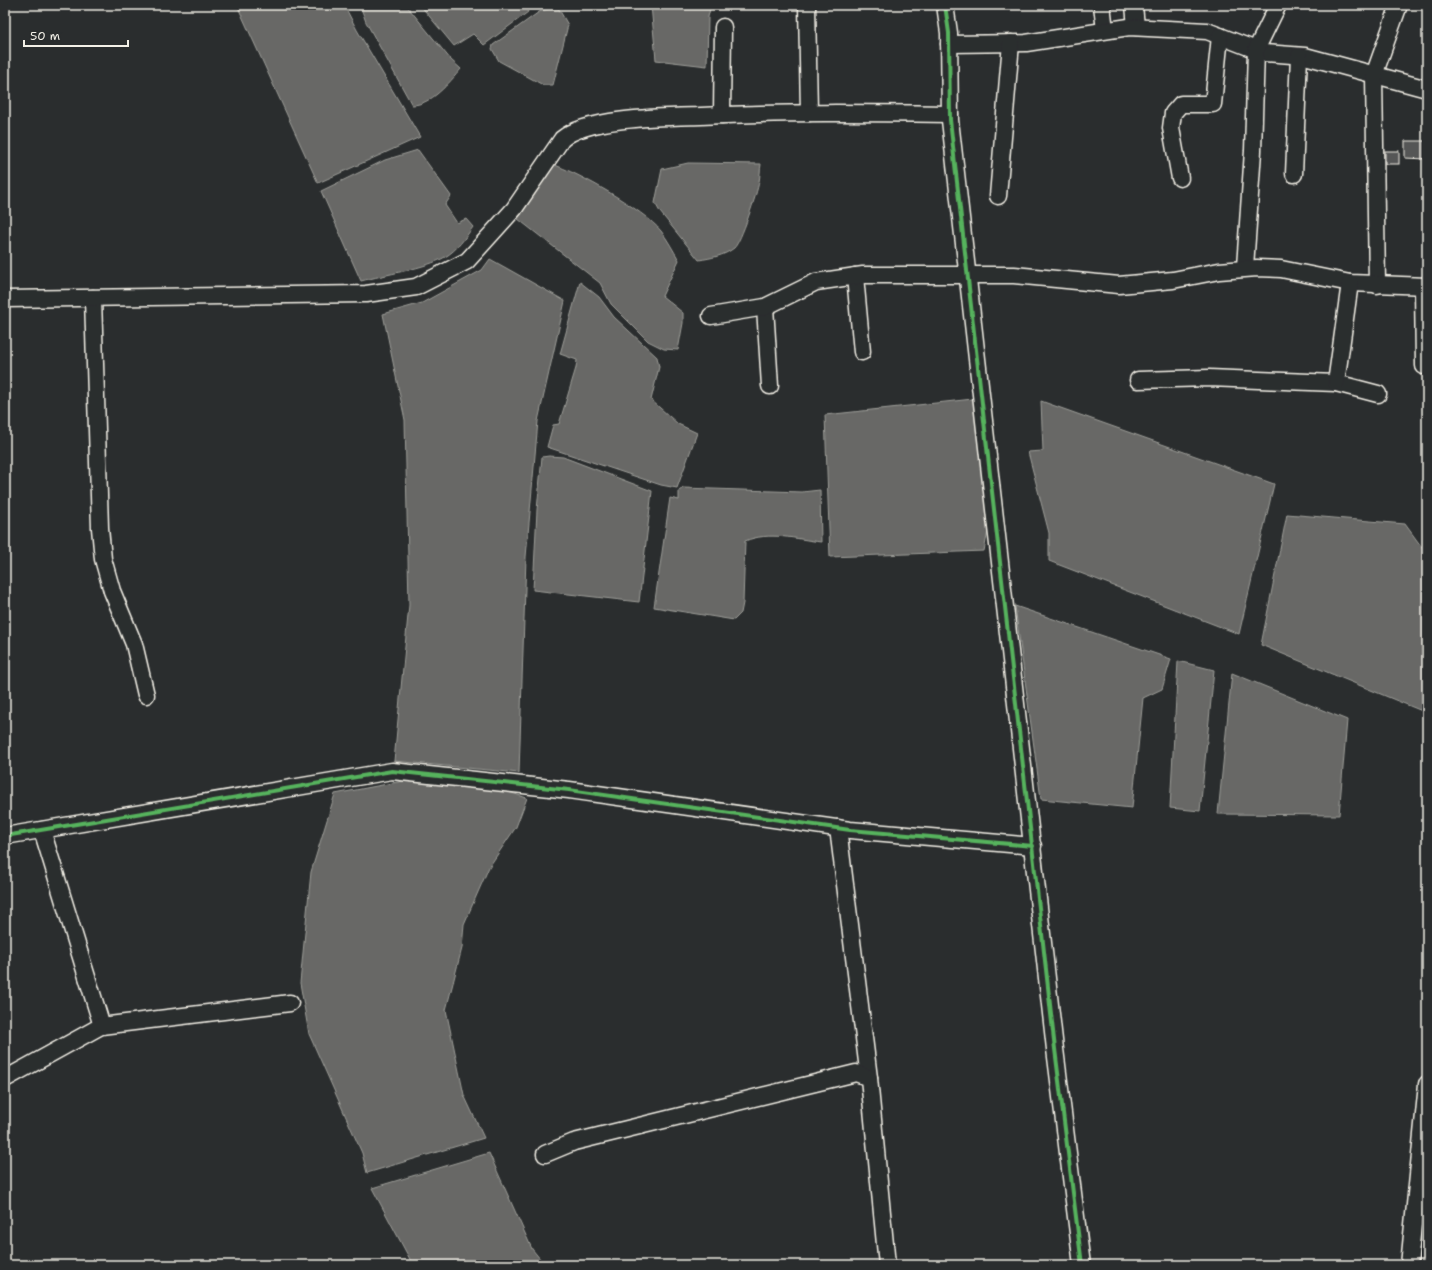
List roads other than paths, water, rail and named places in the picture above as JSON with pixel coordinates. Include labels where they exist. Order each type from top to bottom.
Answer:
[{"type":"street","points":[[807,5],[809,113]]},
{"type":"street","points":[[944,5],[950,44],[950,114],[1082,1265]]},
{"type":"street","points":[[1102,5],[1105,30]]},
{"type":"street","points":[[1134,5],[1136,27]]},
{"type":"street","points":[[1245,267],[1253,151],[1256,50],[1278,5]]},
{"type":"street","points":[[1377,285],[1374,75],[1399,5]]},
{"type":"street","points":[[722,115],[723,27]]},
{"type":"street","points":[[950,44],[1026,43],[1105,30],[1136,27],[1207,31],[1264,53],[1299,56],[1427,89]]},
{"type":"street","points":[[1180,178],[1171,128],[1173,113],[1181,104],[1213,104],[1220,36]]},
{"type":"street","points":[[998,196],[1011,43]]},
{"type":"street","points":[[1294,174],[1299,56]]},
{"type":"street","points":[[5,299],[366,294],[416,287],[467,261],[514,209],[562,139],[569,134],[595,126],[640,118],[809,113],[950,114]]},
{"type":"street","points":[[711,316],[765,307],[816,282],[855,276],[968,274],[1014,275],[1119,285],[1173,280],[1245,267],[1281,269],[1350,283],[1425,286],[1424,366]]},
{"type":"street","points":[[855,276],[862,352]]},
{"type":"street","points":[[1336,383],[1350,283]]},
{"type":"street","points":[[93,298],[100,520],[103,559],[112,591],[134,644],[146,695]]},
{"type":"street","points":[[765,307],[770,386]]},
{"type":"street","points":[[1138,380],[1209,378],[1336,383],[1378,394]]},
{"type":"street","points":[[5,836],[392,771],[569,790],[838,828],[1033,846]]},
{"type":"street","points":[[838,828],[869,1078],[887,1265]]},
{"type":"street","points":[[42,830],[102,1026]]},
{"type":"street","points":[[5,1079],[102,1026],[290,1003]]},
{"type":"street","points":[[545,1154],[574,1142],[856,1072],[869,1078]]},
{"type":"street","points":[[1409,1265],[1427,1084]]}]
